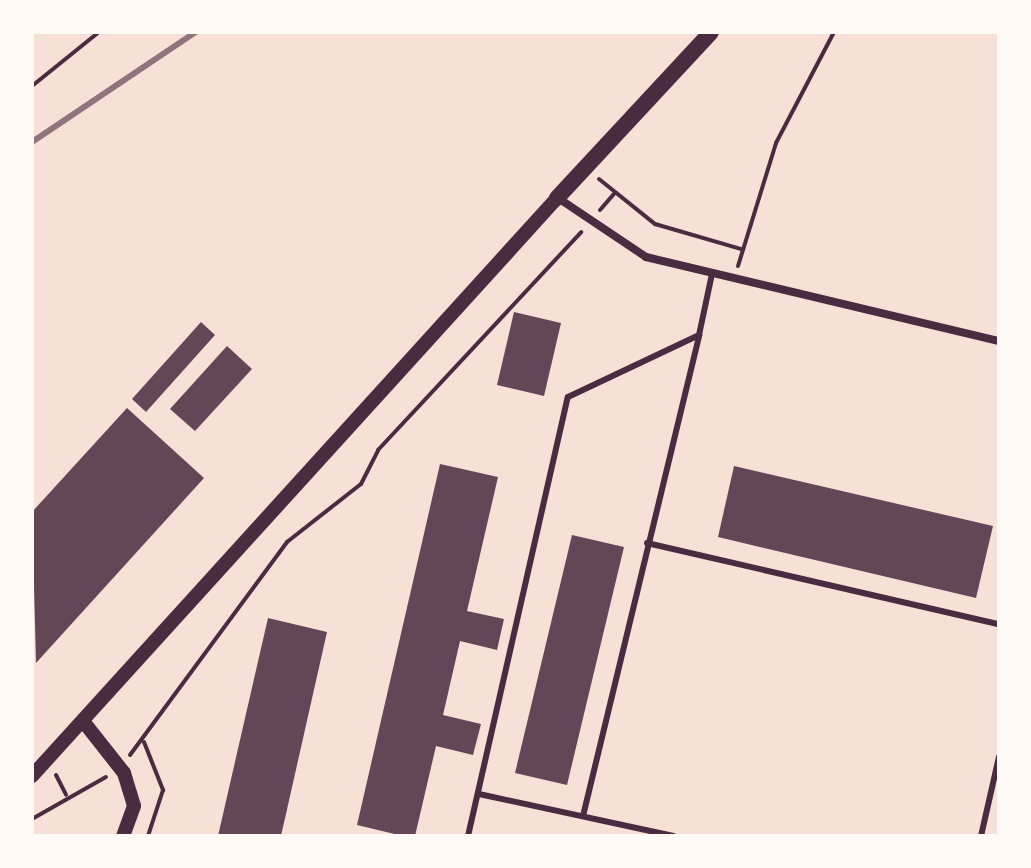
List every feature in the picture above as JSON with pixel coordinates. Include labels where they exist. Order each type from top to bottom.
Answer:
[{"type":"main road","points":[[557,198],[711,32]]},
{"type":"street","points":[[32,776],[557,198],[646,257],[999,341]]},
{"type":"street","points":[[83,721],[119,766],[134,806],[123,836]]},
{"type":"lane","points":[[583,816],[712,274]]},
{"type":"lane","points":[[468,836],[568,397],[699,335]]},
{"type":"lane","points":[[647,543],[999,624]]},
{"type":"lane","points":[[981,836],[999,757]]},
{"type":"lane","points":[[479,794],[674,836]]},
{"type":"path","points":[[32,86],[99,32]]},
{"type":"path","points":[[735,280],[741,249],[776,143],[834,32]]},
{"type":"path","points":[[32,819],[66,795],[89,791],[143,741],[287,542],[361,484],[378,450],[614,194],[655,224],[741,249]]},
{"type":"path","points":[[143,741],[163,790],[148,836]]},
{"type":"building","points":[[514,312],[561,323],[544,396],[497,385]]},
{"type":"building","points":[[201,322],[215,335],[146,412],[132,399]]},
{"type":"building","points":[[227,346],[252,369],[195,431],[170,409]]},
{"type":"building","points":[[127,408],[204,478],[36,663],[32,512]]},
{"type":"building","points":[[440,464],[498,477],[467,611],[504,619],[497,650],[460,641],[443,715],[481,724],[473,755],[436,746],[415,836],[403,836],[357,825]]},
{"type":"building","points":[[734,466],[993,526],[976,598],[718,537]]},
{"type":"building","points":[[572,535],[624,547],[567,785],[515,773]]},
{"type":"building","points":[[268,618],[327,632],[281,836],[218,836]]},
{"type":"railway","points":[[32,142],[196,32]]}]
